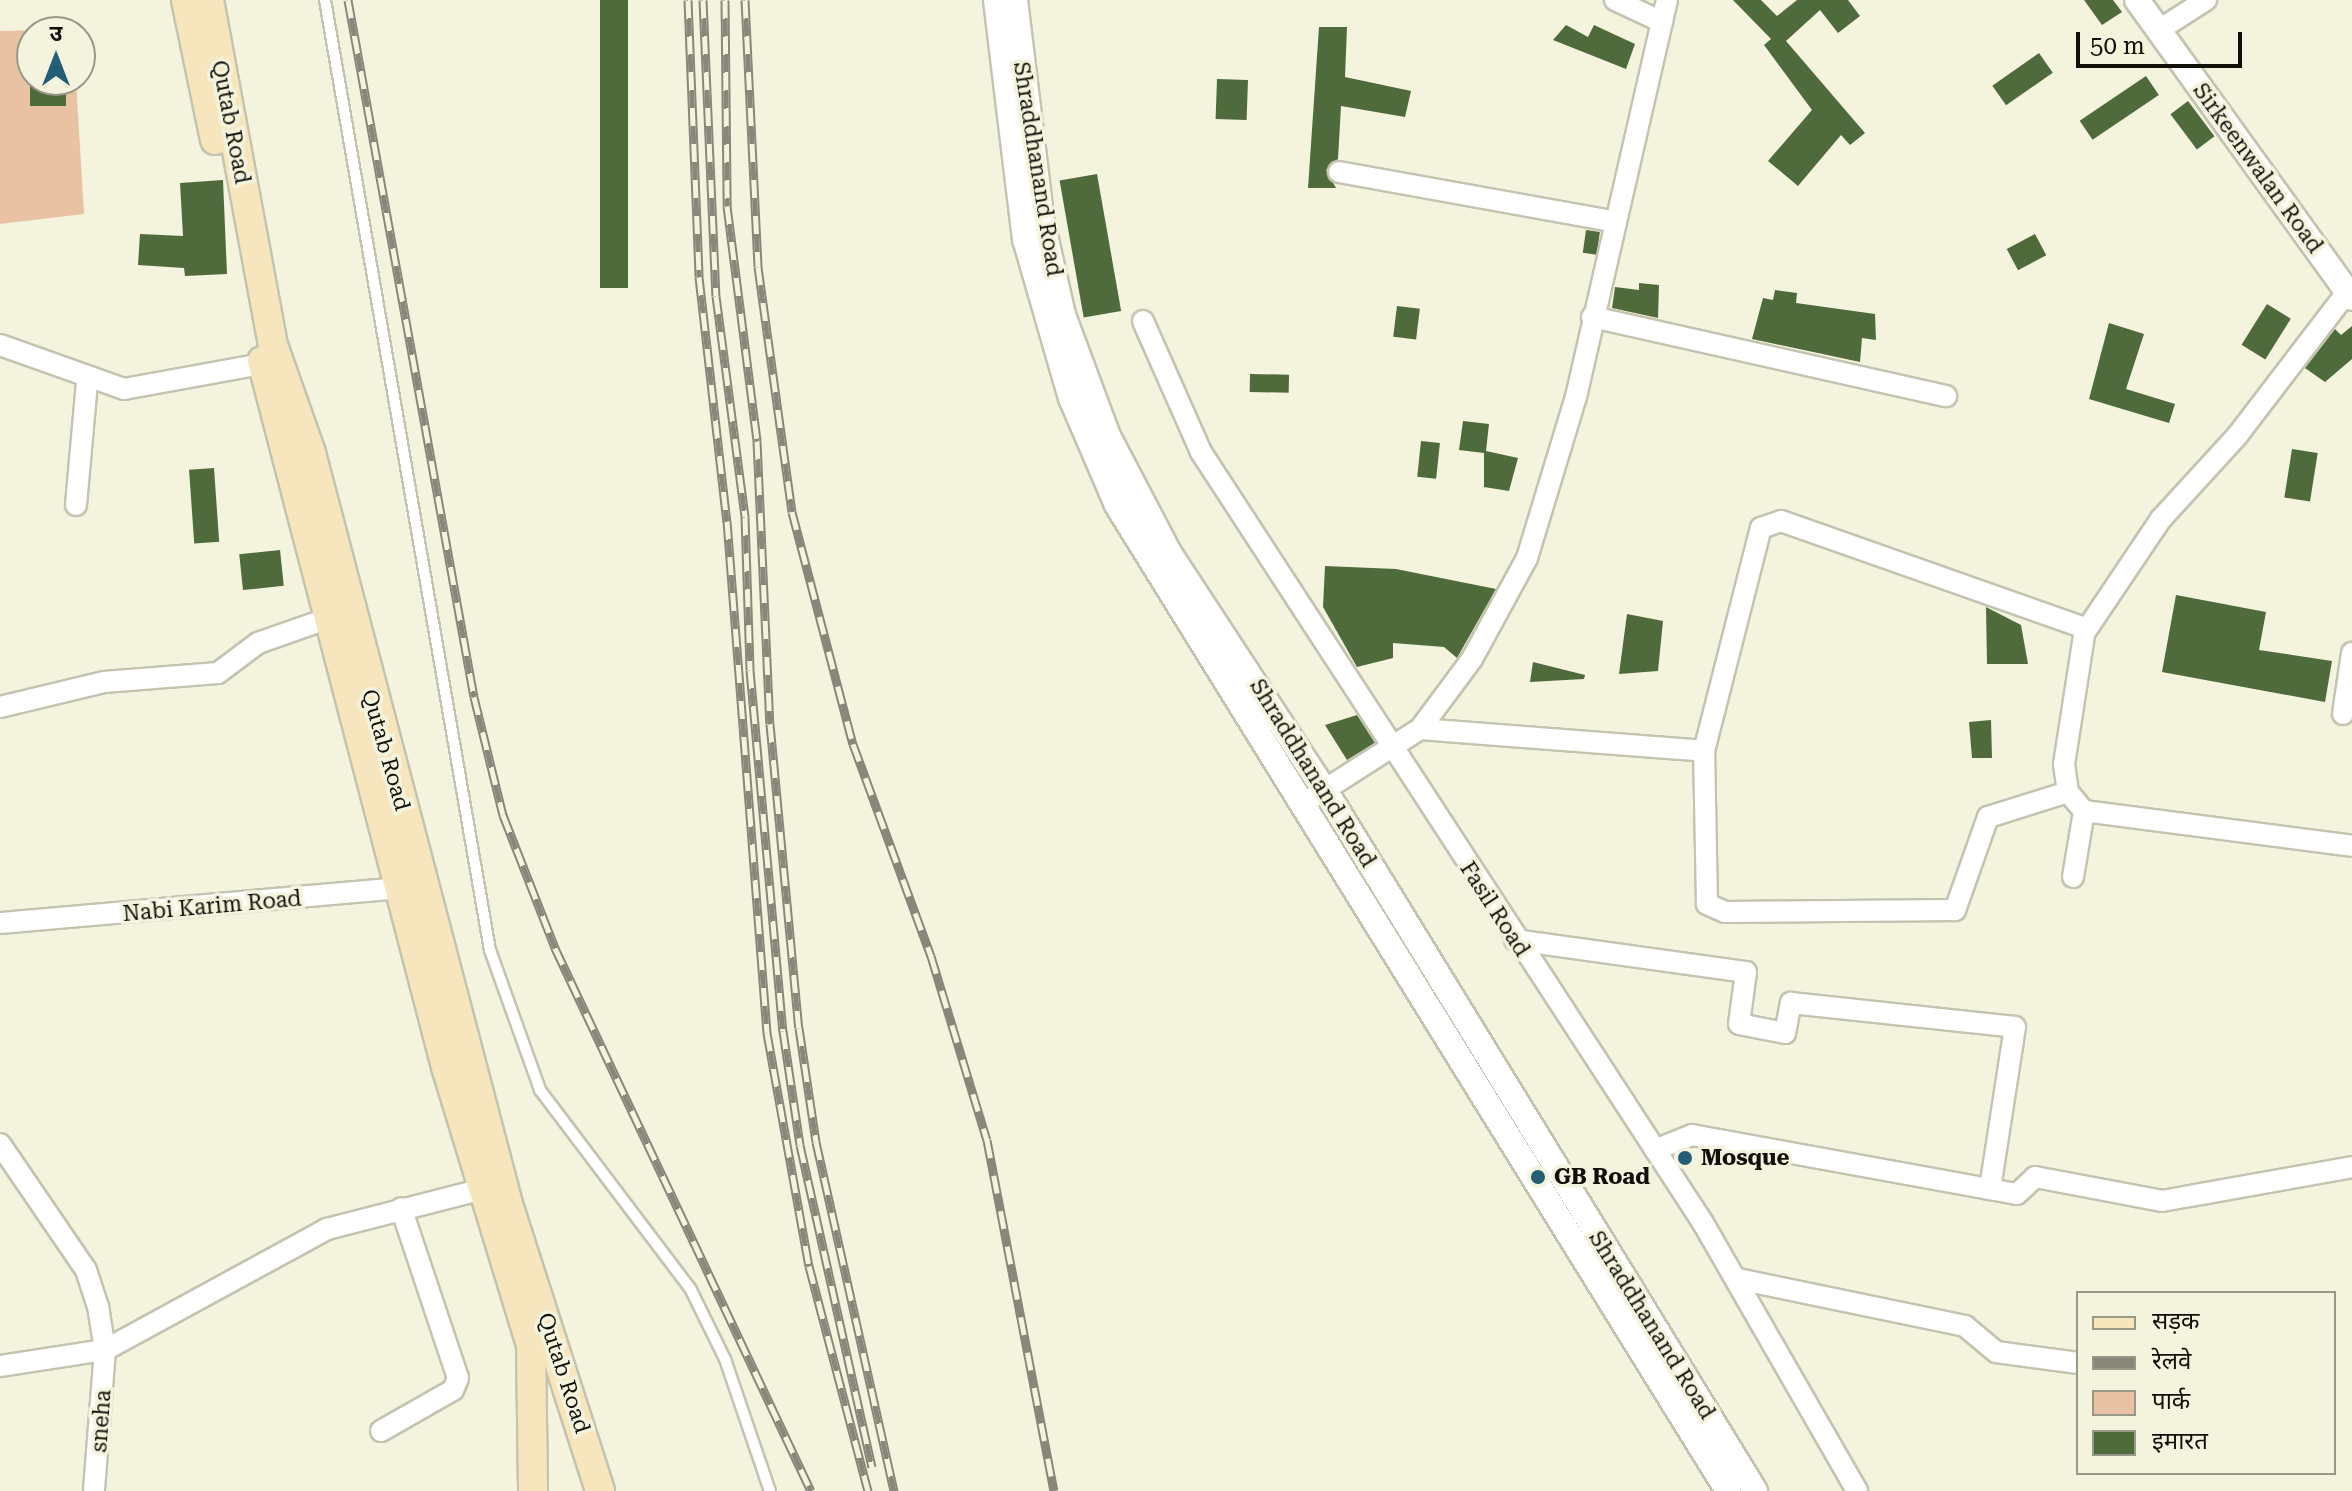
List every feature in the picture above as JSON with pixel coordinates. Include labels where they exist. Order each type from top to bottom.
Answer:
[{"type":"main road","name":"Qutab Road","points":[[186,0],[262,364],[329,618],[495,1158],[542,1342],[533,1491]]},
{"type":"main road","name":"Qutab Road","points":[[209,0],[273,345],[311,453],[483,1189],[600,1491]]},
{"type":"street","name":"Shraddhanand Road","points":[[996,0],[1025,239],[1071,398],[1117,505],[1491,1114],[1728,1491]]},
{"type":"street","name":"Shraddhanand Road","points":[[1015,0],[1042,222],[1063,315],[1108,436],[1168,551],[1326,792],[1755,1491]]},
{"type":"street","points":[[1615,0],[1662,22]]},
{"type":"street","points":[[1301,805],[1395,751],[1420,729],[1472,659],[1527,558],[1551,493],[1611,221],[1667,0]]},
{"type":"street","name":"Sirkeenwalan Road","points":[[2137,0],[2350,295]]},
{"type":"street","points":[[2159,30],[2206,0]]},
{"type":"street","points":[[1339,172],[1611,221]]},
{"type":"street","points":[[2350,295],[2237,436],[2161,519],[2085,629],[2064,764],[2068,792],[2084,811],[2352,846]]},
{"type":"street","points":[[1592,317],[1946,396]]},
{"type":"street","name":"Fasil Road","points":[[1143,321],[1201,452],[1515,940],[1738,1279],[1857,1491]]},
{"type":"street","points":[[0,345],[87,381],[159,387],[262,364]]},
{"type":"street","points":[[76,505],[87,381]]},
{"type":"street","points":[[2068,792],[1988,817],[1955,910],[1725,912],[1707,904],[1703,889],[1704,751],[1757,536],[1774,520],[2085,629]]},
{"type":"street","points":[[0,707],[104,682],[218,673],[258,643],[329,618]]},
{"type":"street","points":[[2343,714],[2352,653]]},
{"type":"street","points":[[1420,729],[1704,751]]},
{"type":"street","points":[[2073,877],[2084,811]]},
{"type":"street","name":"Nabi Karim Road","points":[[0,923],[412,887]]},
{"type":"street","points":[[1515,940],[1746,972],[1739,1024],[1785,1033],[1791,1003],[2015,1027],[1990,1189]]},
{"type":"street","points":[[1491,1114],[1513,1100]]},
{"type":"street","points":[[1655,1150],[1692,1135],[1718,1137],[2017,1194],[2035,1177],[2162,1201],[2352,1167]]},
{"type":"street","name":"sneha","points":[[0,1144],[86,1270],[105,1350],[94,1491]]},
{"type":"street","points":[[0,1366],[105,1350],[262,1258],[401,1208],[483,1189]]},
{"type":"street","points":[[381,1431],[453,1390],[458,1378],[401,1208]]},
{"type":"street","points":[[1738,1279],[1965,1326],[1996,1352],[2076,1363]]},
{"type":"lane","points":[[325,0],[490,950],[540,1090],[690,1288],[725,1359],[770,1491]]},
{"type":"green space","points":[[0,31],[16,31],[16,96],[77,96],[84,214],[0,224]]},
{"type":"building","points":[[600,0],[628,0],[628,288],[600,288]]},
{"type":"building","points":[[1733,0],[1761,0],[1777,16],[1797,0],[1848,0],[1860,16],[1838,33],[1820,10],[1786,41],[1865,133],[1850,145],[1841,135],[1798,186],[1768,161],[1812,110],[1764,45],[1771,39]]},
{"type":"building","points":[[2084,0],[2113,0],[2122,12],[2102,25]]},
{"type":"building","points":[[1566,25],[1588,37],[1594,25],[1635,44],[1626,69],[1553,40]]},
{"type":"building","points":[[1319,27],[1347,27],[1345,77],[1411,91],[1405,117],[1341,106],[1338,159],[1326,170],[1336,188],[1308,188]]},
{"type":"building","points":[[2039,53],[2053,73],[2006,105],[1992,86]]},
{"type":"building","points":[[2146,76],[2159,95],[2093,140],[2080,121]]},
{"type":"building","points":[[1217,79],[1248,80],[1247,120],[1216,119]]},
{"type":"building","points":[[30,96],[66,96],[66,106],[30,106]]},
{"type":"building","points":[[2188,101],[2214,136],[2197,149],[2170,114]]},
{"type":"building","points":[[1097,174],[1121,311],[1084,317],[1060,181]]},
{"type":"building","points":[[223,180],[227,274],[185,276],[184,268],[138,265],[140,234],[183,236],[180,183]]},
{"type":"building","points":[[1586,230],[1600,232],[1597,255],[1583,253]]},
{"type":"building","points":[[2035,234],[2046,255],[2018,270],[2007,249]]},
{"type":"building","points":[[1639,283],[1659,285],[1658,318],[1612,308],[1615,287],[1639,290]]},
{"type":"building","points":[[1775,290],[1797,293],[1796,303],[1875,314],[1876,340],[1862,338],[1860,362],[1752,339],[1763,298],[1773,300]]},
{"type":"building","points":[[2267,304],[2291,319],[2265,360],[2242,345]]},
{"type":"building","points":[[1397,306],[1420,309],[1416,340],[1393,337]]},
{"type":"building","points":[[2109,323],[2144,334],[2126,389],[2175,404],[2169,423],[2089,399]]},
{"type":"building","points":[[2352,326],[2352,359],[2325,382],[2305,368],[2335,329],[2341,335]]},
{"type":"building","points":[[1250,374],[1289,375],[1289,393],[1250,392]]},
{"type":"building","points":[[1463,421],[1489,424],[1486,451],[1518,458],[1509,491],[1484,487],[1484,453],[1459,450]]},
{"type":"building","points":[[1421,441],[1440,443],[1436,479],[1417,477]]},
{"type":"building","points":[[2292,449],[2318,453],[2310,501],[2284,497]]},
{"type":"building","points":[[214,468],[219,542],[194,544],[189,470]]},
{"type":"building","points":[[280,550],[284,586],[243,590],[239,554]]},
{"type":"building","points":[[1325,566],[1396,569],[1496,589],[1457,658],[1444,647],[1393,643],[1393,658],[1357,667],[1323,607]]},
{"type":"building","points":[[2176,595],[2266,612],[2259,650],[2332,661],[2325,702],[2162,672]]},
{"type":"building","points":[[1986,607],[2021,625],[2028,664],[1987,664]]},
{"type":"building","points":[[1627,614],[1663,621],[1658,671],[1619,674]]},
{"type":"building","points":[[1533,662],[1585,675],[1584,679],[1530,682]]},
{"type":"building","points":[[1357,715],[1375,743],[1347,760],[1325,725]]},
{"type":"building","points":[[1991,720],[1992,758],[1972,758],[1969,722]]},
{"type":"railway","points":[[348,0],[474,697],[503,815],[555,948],[811,1491]]},
{"type":"railway","points":[[688,0],[699,277],[727,521],[767,1033],[809,1266],[868,1491]]},
{"type":"railway","points":[[703,0],[716,296],[745,517],[750,670],[783,1031],[800,1145],[872,1467]]},
{"type":"railway","points":[[725,0],[727,206],[757,441],[770,724],[799,1028],[816,1142],[894,1491]]},
{"type":"railway","points":[[745,0],[758,267],[792,512],[853,744],[931,956],[987,1140],[1054,1491]]},
{"type":"place","name":"Mosque","points":[[1685,1158]]},
{"type":"place","name":"GB Road","points":[[1538,1177]]}]
